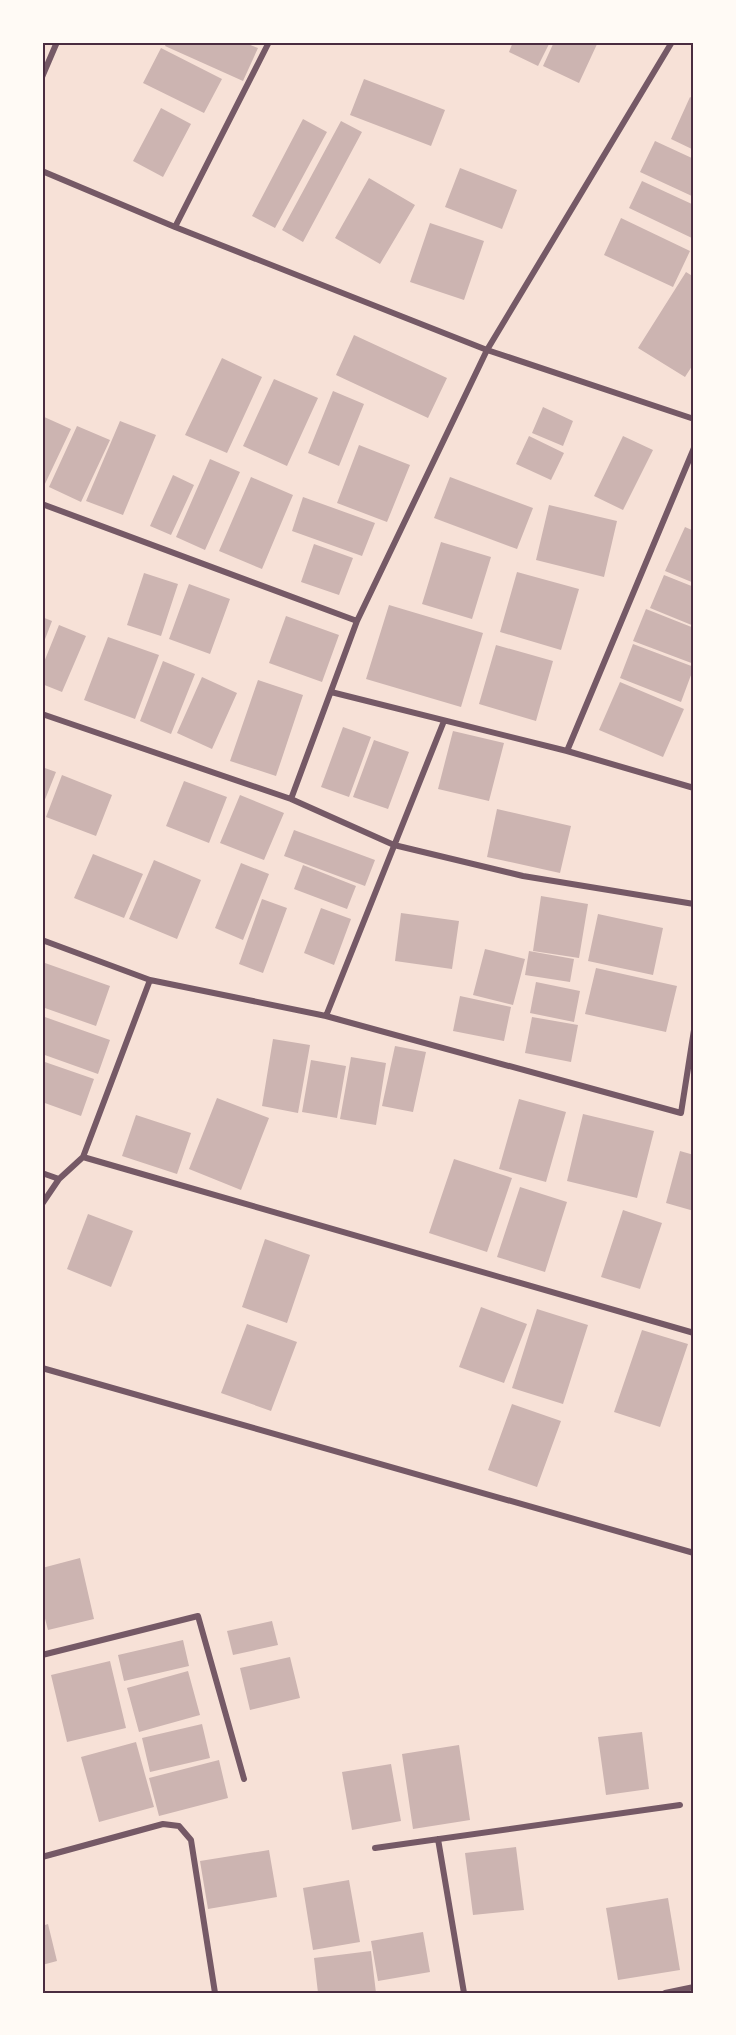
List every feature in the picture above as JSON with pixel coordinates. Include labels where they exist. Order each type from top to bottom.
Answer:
[{"type":"street","points":[[42,77],[57,42]]},
{"type":"street","points":[[175,227],[269,42]]},
{"type":"street","points":[[291,799],[357,621],[487,350],[672,42]]},
{"type":"street","points":[[42,171],[175,227],[487,350],[694,419]]},
{"type":"street","points":[[567,751],[694,448]]},
{"type":"street","points":[[42,504],[357,621]]},
{"type":"street","points":[[331,692],[567,751],[694,788]]},
{"type":"street","points":[[42,714],[291,799],[394,845],[523,876],[694,904]]},
{"type":"street","points":[[326,1016],[444,721]]},
{"type":"street","points":[[42,940],[150,980],[326,1016],[681,1113],[694,1030]]},
{"type":"street","points":[[42,1204],[60,1179],[83,1157],[150,980]]},
{"type":"street","points":[[83,1157],[694,1333]]},
{"type":"street","points":[[42,1173],[60,1179]]},
{"type":"street","points":[[42,1368],[694,1553]]},
{"type":"street","points":[[42,1655],[198,1616],[243,1779]]},
{"type":"street","points":[[375,1848],[680,1805]]},
{"type":"street","points":[[42,1857],[163,1824],[179,1826],[191,1840],[215,1993]]},
{"type":"street","points":[[438,1839],[464,1993]]},
{"type":"street","points":[[665,1993],[694,1988]]},
{"type":"building","points":[[167,42],[243,42],[258,48],[243,81],[165,46]]},
{"type":"building","points":[[513,42],[550,42],[538,66],[509,52]]},
{"type":"building","points":[[554,42],[598,42],[579,83],[543,66]]},
{"type":"building","points":[[161,48],[222,79],[204,113],[143,83]]},
{"type":"building","points":[[364,79],[445,110],[431,146],[350,115]]},
{"type":"building","points":[[690,97],[694,99],[694,150],[671,139]]},
{"type":"building","points":[[161,108],[191,124],[163,177],[133,161]]},
{"type":"building","points":[[303,119],[327,132],[275,228],[252,216]]},
{"type":"building","points":[[341,121],[362,132],[303,242],[282,230]]},
{"type":"building","points":[[655,141],[694,159],[694,197],[640,172]]},
{"type":"building","points":[[460,168],[517,190],[502,229],[445,207]]},
{"type":"building","points":[[369,178],[415,205],[380,264],[335,238]]},
{"type":"building","points":[[642,181],[694,205],[694,239],[629,208]]},
{"type":"building","points":[[621,218],[690,251],[673,287],[604,255]]},
{"type":"building","points":[[430,223],[484,241],[464,300],[410,282]]},
{"type":"building","points":[[686,272],[694,277],[694,363],[685,377],[638,348]]},
{"type":"building","points":[[354,335],[447,378],[428,418],[336,375]]},
{"type":"building","points":[[222,358],[262,377],[227,453],[185,435]]},
{"type":"building","points":[[274,379],[318,398],[287,466],[243,446]]},
{"type":"building","points":[[333,391],[364,404],[339,466],[308,453]]},
{"type":"building","points":[[543,407],[573,421],[563,446],[532,433]]},
{"type":"building","points":[[42,416],[71,429],[44,486],[42,485]]},
{"type":"building","points":[[120,421],[156,435],[123,515],[86,501]]},
{"type":"building","points":[[77,426],[110,440],[81,502],[49,487]]},
{"type":"building","points":[[529,436],[564,453],[551,480],[516,464]]},
{"type":"building","points":[[623,436],[653,450],[623,510],[594,496]]},
{"type":"building","points":[[359,445],[410,465],[387,522],[337,503]]},
{"type":"building","points":[[210,459],[240,472],[205,550],[176,537]]},
{"type":"building","points":[[173,475],[194,485],[171,535],[150,526]]},
{"type":"building","points":[[251,477],[293,495],[262,569],[219,551]]},
{"type":"building","points":[[450,477],[533,508],[517,549],[434,518]]},
{"type":"building","points":[[303,497],[375,523],[362,556],[292,531]]},
{"type":"building","points":[[549,505],[617,521],[604,577],[536,560]]},
{"type":"building","points":[[685,527],[694,531],[694,583],[665,571]]},
{"type":"building","points":[[441,542],[491,557],[472,619],[422,604]]},
{"type":"building","points":[[314,544],[353,558],[339,595],[301,582]]},
{"type":"building","points":[[517,572],[579,589],[561,650],[500,632]]},
{"type":"building","points":[[144,573],[178,584],[161,636],[127,625]]},
{"type":"building","points":[[664,575],[694,587],[694,626],[650,608]]},
{"type":"building","points":[[189,584],[230,599],[210,654],[169,639]]},
{"type":"building","points":[[389,605],[483,633],[461,707],[366,679]]},
{"type":"building","points":[[646,609],[694,628],[694,664],[633,641]]},
{"type":"building","points":[[286,616],[339,635],[322,682],[269,663]]},
{"type":"building","points":[[42,617],[52,621],[42,647]]},
{"type":"building","points":[[59,625],[86,636],[62,692],[42,684],[42,667]]},
{"type":"building","points":[[108,637],[159,655],[135,719],[84,700]]},
{"type":"building","points":[[633,644],[694,667],[681,702],[620,678]]},
{"type":"building","points":[[496,645],[553,661],[536,721],[479,704]]},
{"type":"building","points":[[163,661],[195,674],[171,734],[140,721]]},
{"type":"building","points":[[202,677],[237,693],[212,749],[177,733]]},
{"type":"building","points":[[258,680],[303,695],[276,776],[230,761]]},
{"type":"building","points":[[620,682],[684,709],[663,757],[599,730]]},
{"type":"building","points":[[343,727],[371,737],[349,797],[321,787]]},
{"type":"building","points":[[453,731],[504,743],[489,801],[438,789]]},
{"type":"building","points":[[374,740],[409,752],[388,809],[353,797]]},
{"type":"building","points":[[42,767],[56,772],[42,807]]},
{"type":"building","points":[[62,775],[112,795],[96,836],[46,817]]},
{"type":"building","points":[[184,781],[227,797],[209,843],[166,826]]},
{"type":"building","points":[[240,795],[284,813],[264,860],[220,843]]},
{"type":"building","points":[[497,809],[571,826],[560,873],[487,857]]},
{"type":"building","points":[[294,830],[375,860],[365,886],[284,856]]},
{"type":"building","points":[[93,854],[143,874],[124,918],[74,898]]},
{"type":"building","points":[[154,860],[201,880],[177,939],[129,919]]},
{"type":"building","points":[[241,863],[269,874],[243,940],[215,928]]},
{"type":"building","points":[[303,865],[356,886],[347,909],[294,889]]},
{"type":"building","points":[[541,896],[588,904],[579,958],[533,951]]},
{"type":"building","points":[[262,899],[287,908],[263,973],[239,964]]},
{"type":"building","points":[[321,908],[351,919],[334,965],[304,953]]},
{"type":"building","points":[[401,913],[459,921],[452,969],[395,961]]},
{"type":"building","points":[[598,914],[663,928],[653,975],[588,961]]},
{"type":"building","points":[[485,949],[525,959],[513,1005],[473,995]]},
{"type":"building","points":[[529,951],[574,959],[570,982],[525,975]]},
{"type":"building","points":[[45,963],[110,986],[96,1026],[42,1007],[42,972]]},
{"type":"building","points":[[596,968],[677,986],[666,1032],[585,1014]]},
{"type":"building","points":[[536,982],[580,991],[574,1022],[530,1013]]},
{"type":"building","points":[[460,996],[511,1007],[504,1041],[453,1031]]},
{"type":"building","points":[[42,1016],[110,1040],[98,1074],[42,1054]]},
{"type":"building","points":[[532,1017],[578,1025],[571,1062],[525,1053]]},
{"type":"building","points":[[273,1039],[310,1045],[298,1113],[262,1106]]},
{"type":"building","points":[[395,1046],[426,1052],[413,1112],[382,1106]]},
{"type":"building","points":[[351,1057],[386,1063],[376,1125],[340,1119]]},
{"type":"building","points":[[311,1060],[346,1066],[337,1118],[302,1112]]},
{"type":"building","points":[[42,1061],[94,1079],[81,1116],[42,1102]]},
{"type":"building","points":[[217,1098],[269,1118],[241,1190],[189,1169]]},
{"type":"building","points":[[519,1099],[566,1112],[546,1182],[499,1169]]},
{"type":"building","points":[[583,1114],[654,1131],[637,1198],[567,1181]]},
{"type":"building","points":[[136,1115],[191,1133],[177,1174],[122,1156]]},
{"type":"building","points":[[680,1151],[694,1155],[694,1211],[666,1203]]},
{"type":"building","points":[[454,1159],[512,1178],[487,1252],[429,1233]]},
{"type":"building","points":[[520,1187],[567,1202],[545,1272],[497,1257]]},
{"type":"building","points":[[623,1210],[662,1223],[640,1289],[601,1277]]},
{"type":"building","points":[[88,1214],[133,1231],[111,1287],[67,1269]]},
{"type":"building","points":[[265,1239],[310,1255],[287,1323],[242,1307]]},
{"type":"building","points":[[481,1307],[527,1324],[504,1383],[459,1367]]},
{"type":"building","points":[[537,1309],[588,1325],[563,1404],[512,1388]]},
{"type":"building","points":[[247,1324],[297,1342],[271,1411],[221,1393]]},
{"type":"building","points":[[642,1330],[688,1344],[660,1427],[614,1412]]},
{"type":"building","points":[[512,1404],[561,1421],[537,1487],[488,1470]]},
{"type":"building","points":[[80,1558],[94,1619],[48,1630],[42,1607],[42,1568]]},
{"type":"building","points":[[272,1621],[278,1645],[233,1655],[227,1631]]},
{"type":"building","points":[[183,1640],[189,1666],[124,1681],[118,1655]]},
{"type":"building","points":[[290,1657],[300,1698],[250,1710],[240,1668]]},
{"type":"building","points":[[110,1661],[126,1728],[67,1742],[51,1675]]},
{"type":"building","points":[[188,1671],[200,1715],[139,1732],[127,1688]]},
{"type":"building","points":[[202,1724],[210,1758],[150,1772],[142,1738]]},
{"type":"building","points":[[642,1732],[649,1789],[606,1795],[598,1737]]},
{"type":"building","points":[[136,1742],[154,1807],[99,1822],[81,1757]]},
{"type":"building","points":[[459,1745],[470,1820],[413,1829],[402,1754]]},
{"type":"building","points":[[219,1760],[228,1798],[159,1816],[149,1778]]},
{"type":"building","points":[[391,1764],[401,1821],[352,1830],[342,1772]]},
{"type":"building","points":[[516,1847],[524,1910],[473,1915],[465,1853]]},
{"type":"building","points":[[269,1850],[277,1897],[208,1909],[200,1861]]},
{"type":"building","points":[[349,1880],[360,1942],[313,1950],[303,1888]]},
{"type":"building","points":[[668,1898],[680,1970],[618,1980],[606,1908]]},
{"type":"building","points":[[48,1924],[57,1961],[42,1965],[42,1926]]},
{"type":"building","points":[[423,1932],[430,1972],[378,1981],[371,1941]]},
{"type":"building","points":[[371,1951],[376,1993],[318,1993],[314,1958]]}]
